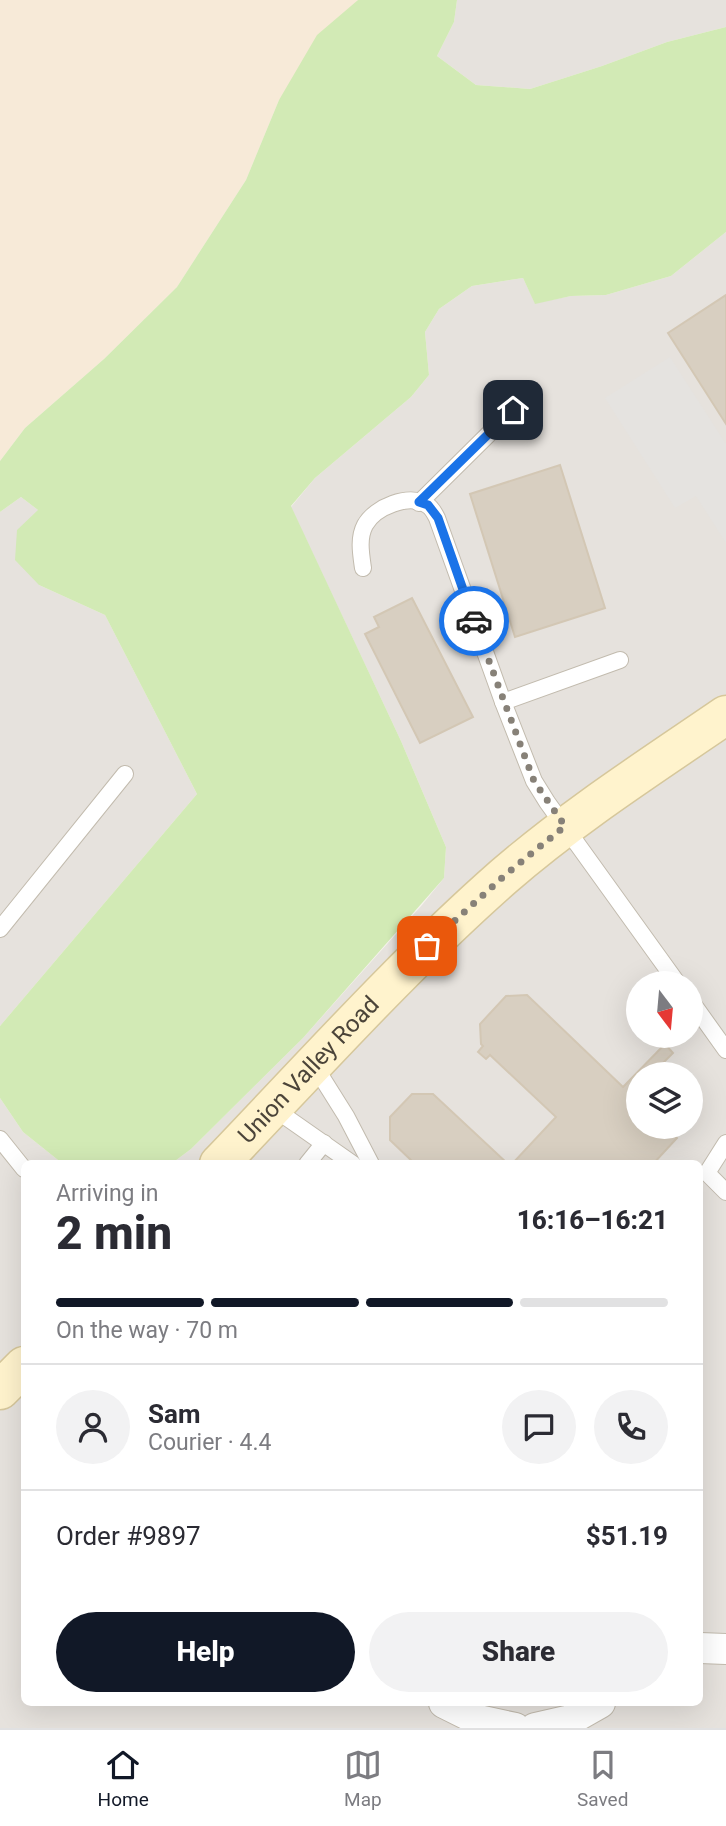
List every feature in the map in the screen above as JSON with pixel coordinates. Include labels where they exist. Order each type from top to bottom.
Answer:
[{"type":"street","name":"Union Valley Road","points":[[223,1160],[427,946],[504,876],[565,826],[726,715]]},
{"type":"street","points":[[0,1390],[21,1369]]},
{"type":"street","points":[[703,1648],[726,1649]]},
{"type":"street","points":[[450,1706],[478,1720],[515,1728]]},
{"type":"street","points":[[535,1728],[570,1720],[595,1706]]},
{"type":"lane","points":[[419,502],[513,410]]},
{"type":"lane","points":[[363,568],[360,547],[365,524],[389,504],[411,500],[428,505],[438,518],[534,781],[669,971]]},
{"type":"lane","points":[[503,702],[620,660]]},
{"type":"lane","points":[[0,929],[125,774]]},
{"type":"lane","points":[[704,1019],[726,1050]]},
{"type":"lane","points":[[314,1065],[346,1116],[369,1160]]},
{"type":"lane","points":[[272,1108],[348,1160]]},
{"type":"lane","points":[[0,1139],[21,1165]]},
{"type":"lane","points":[[310,1160],[324,1143]]},
{"type":"lane","points":[[726,1143],[707,1173],[726,1192]]},
{"type":"shaded area","points":[[0,0],[358,0],[279,100],[246,180],[177,287],[104,359],[25,428],[0,461]]},
{"type":"shaded area","points":[[457,0],[726,0],[726,27],[667,42],[530,89],[476,85],[437,56],[454,22]]},
{"type":"shaded area","points":[[726,232],[726,1728],[0,1728],[0,1098],[23,1132],[58,1160],[21,1160],[21,1706],[703,1706],[703,1160],[176,1160],[191,1149],[303,1038],[444,878],[446,847],[401,741],[291,507],[315,478],[411,397],[429,375],[425,332],[439,309],[472,286],[523,278],[535,303],[571,296],[606,295],[671,276]]},
{"type":"shaded area","points":[[670,357],[726,444],[726,543],[696,496],[675,508],[605,398]]},
{"type":"shaded area","points":[[21,497],[38,510],[39,585],[105,615],[197,794],[0,1026],[0,512]]},
{"type":"green space","points":[[358,0],[457,0],[454,22],[437,56],[476,85],[530,89],[667,42],[726,27],[726,232],[671,276],[606,295],[571,296],[535,304],[523,278],[472,286],[439,309],[425,332],[429,375],[411,397],[315,478],[291,506],[401,741],[446,847],[444,878],[303,1038],[191,1149],[176,1160],[58,1160],[23,1132],[0,1098],[0,1026],[197,794],[105,615],[39,585],[15,560],[17,530],[38,510],[21,497],[0,512],[0,461],[25,428],[104,359],[177,287],[246,180],[279,100],[317,35]]},
{"type":"building","points":[[726,295],[726,424],[668,333]]},
{"type":"building","points":[[560,465],[605,608],[515,637],[470,494]]},
{"type":"building","points":[[412,598],[473,717],[420,743],[365,634],[379,627],[374,617]]},
{"type":"building","points":[[527,995],[623,1087],[626,1084],[626,1139],[676,1139],[657,1160],[516,1160],[556,1117],[490,1055],[486,1059],[478,1052],[483,1046],[480,1024],[506,996]]},
{"type":"building","points":[[661,1048],[669,1048],[673,1053],[664,1062],[647,1062]]},
{"type":"building","points":[[412,1094],[433,1094],[504,1160],[411,1160],[390,1140],[390,1117]]},
{"type":"way so far","points":[[427,946],[504,876],[565,826],[534,781],[474,621]]},
{"type":"route","points":[[474,621],[438,518],[428,505],[419,502],[513,410]]}]
